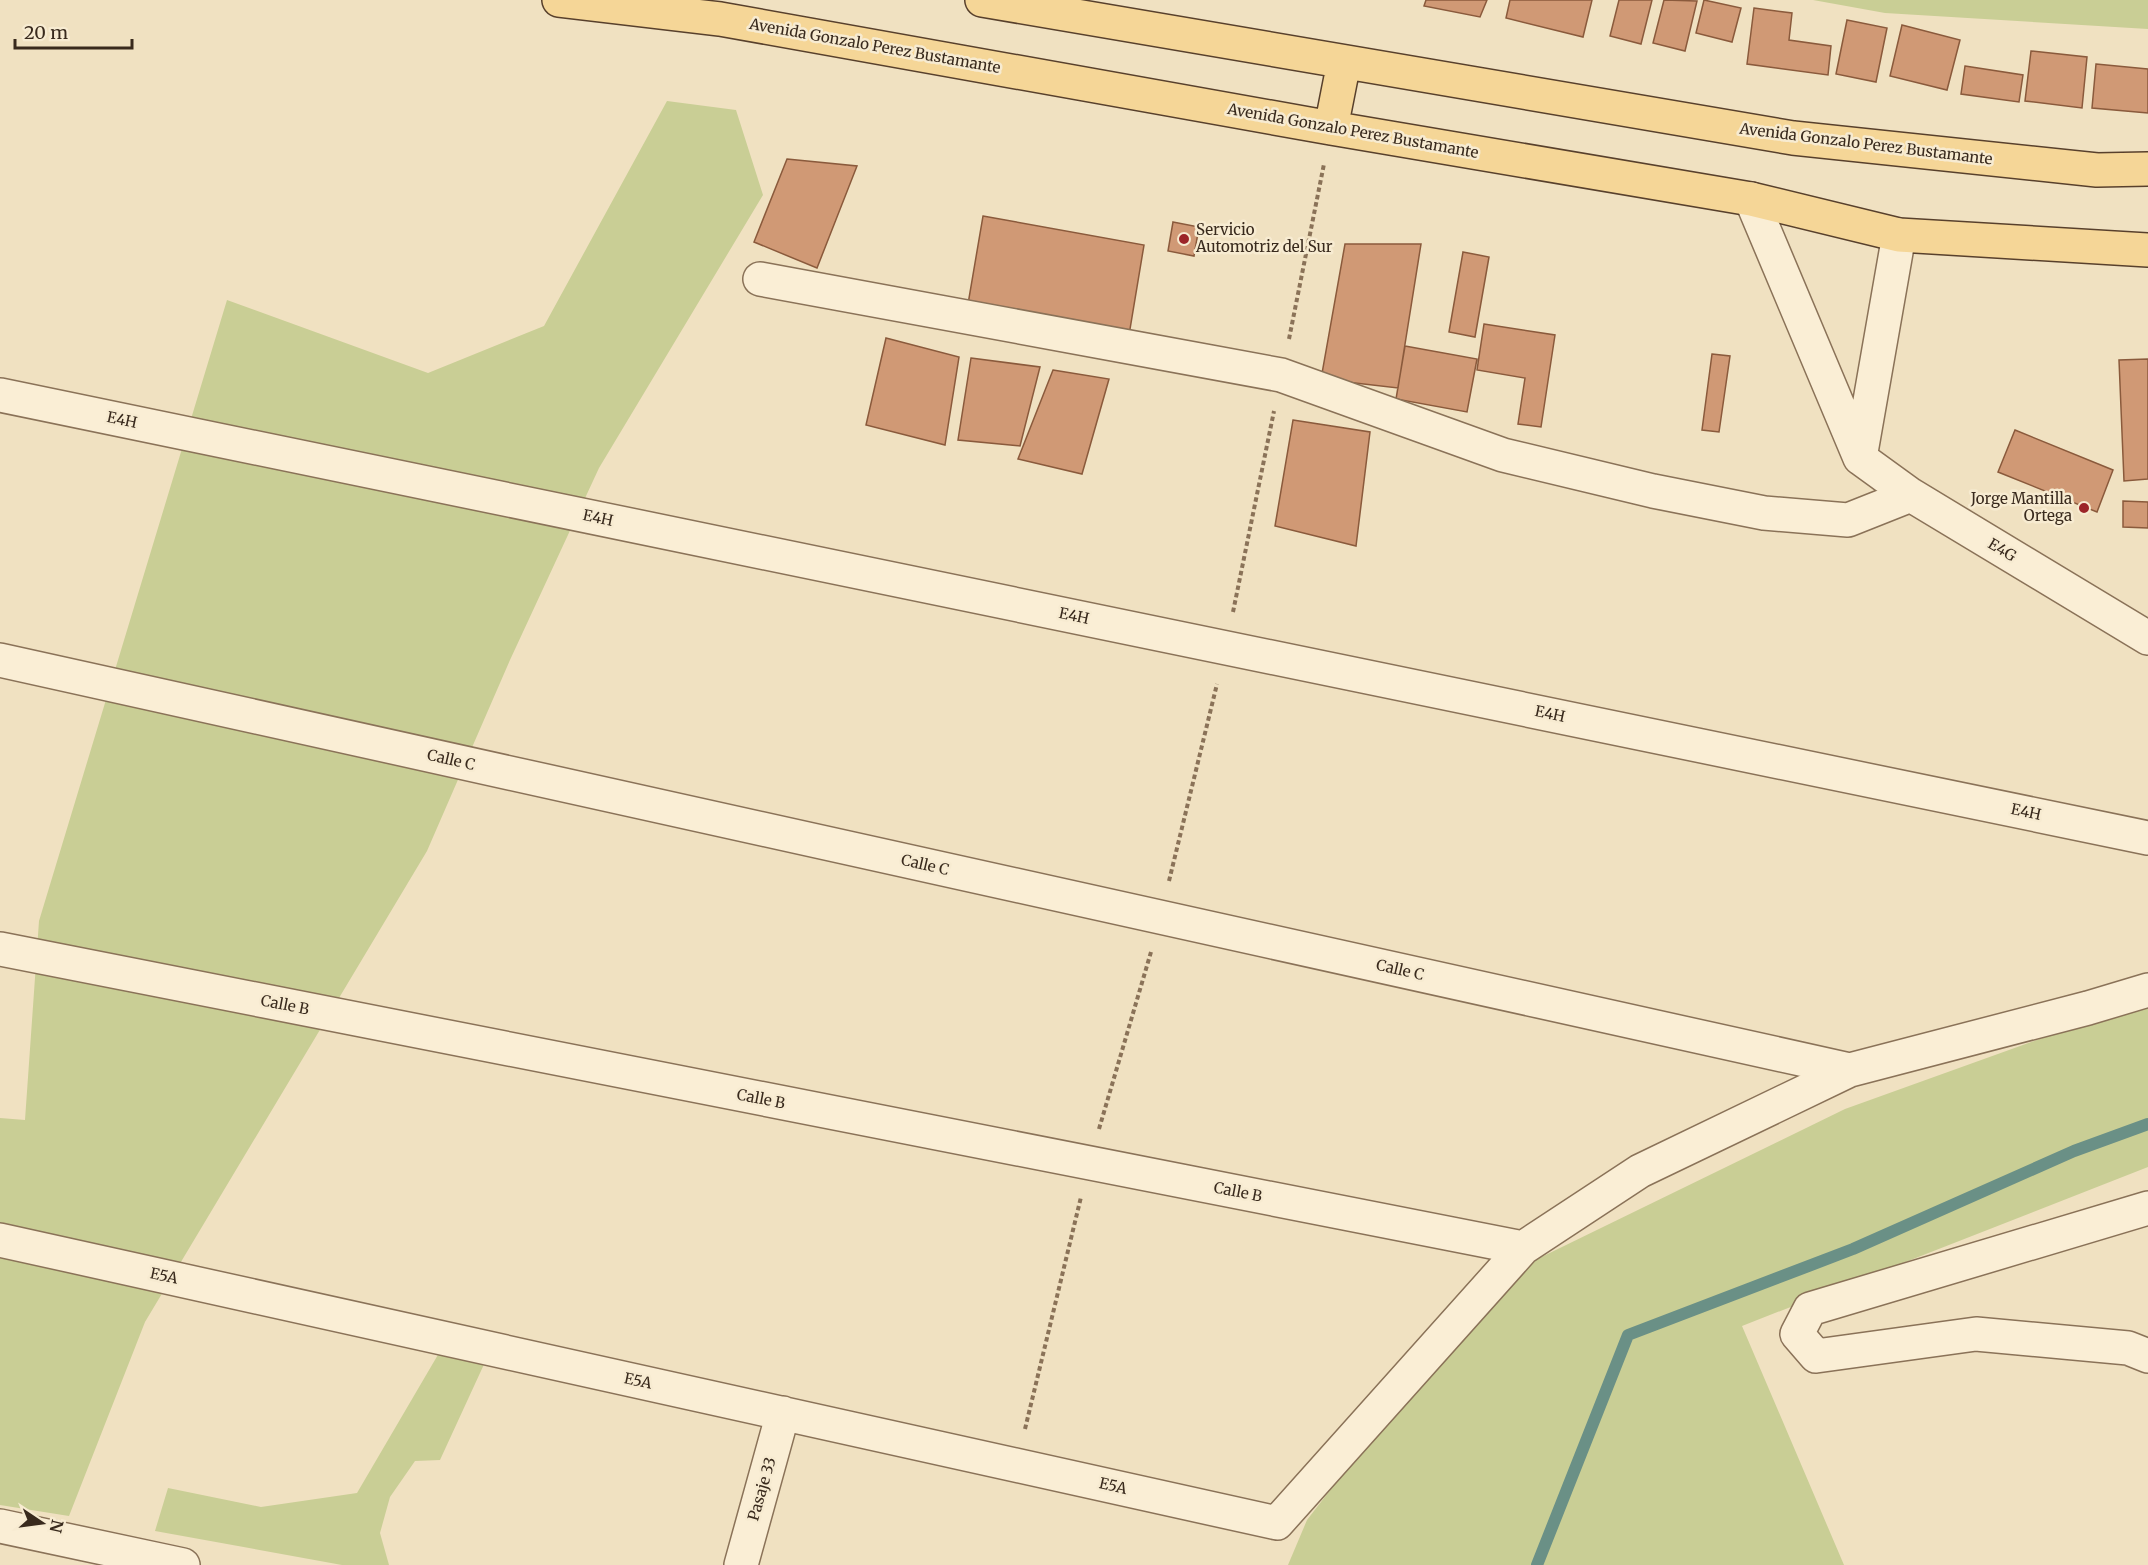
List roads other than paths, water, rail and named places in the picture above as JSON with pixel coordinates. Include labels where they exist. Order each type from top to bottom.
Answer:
[{"type":"main road","name":"Avenida Gonzalo Perez Bustamante","points":[[559,0],[720,19],[1331,128],[1751,199],[1899,235],[2148,250]]},
{"type":"main road","name":"Avenida Gonzalo Perez Bustamante","points":[[982,0],[1793,138],[2097,170],[2148,169]]},
{"type":"main road","points":[[1331,128],[1344,62]]},
{"type":"street","points":[[1751,199],[1860,458]]},
{"type":"street","points":[[1860,458],[1899,235]]},
{"type":"street","points":[[760,279],[1281,375],[1503,456],[1742,509],[1848,520],[1911,495]]},
{"type":"street","name":"E4H","points":[[0,395],[2148,837]]},
{"type":"street","name":"E4G","points":[[1860,458],[1911,495],[2148,638]]},
{"type":"street","name":"Calle C","points":[[0,660],[1850,1070]]},
{"type":"street","name":"Calle B","points":[[0,949],[1523,1248]]},
{"type":"street","points":[[1523,1248],[1640,1171],[1850,1070],[2088,1008],[2148,990]]},
{"type":"street","points":[[2148,1208],[1810,1309],[1797,1334],[1816,1356],[1976,1334],[2128,1348],[2148,1356]]},
{"type":"street","name":"E5A","points":[[0,1240],[1277,1523],[1523,1248]]},
{"type":"street","name":"Pasaje 33","points":[[741,1565],[783,1413]]},
{"type":"street","points":[[0,1526],[183,1565]]},
{"type":"waterway","points":[[1537,1565],[1628,1335],[1853,1249],[2074,1151],[2148,1124]]},
{"type":"place","name":"Servicio Automotriz del Sur","points":[[1184,239]]},
{"type":"place","name":"Jorge Mantilla Ortega","points":[[2084,508]]}]
